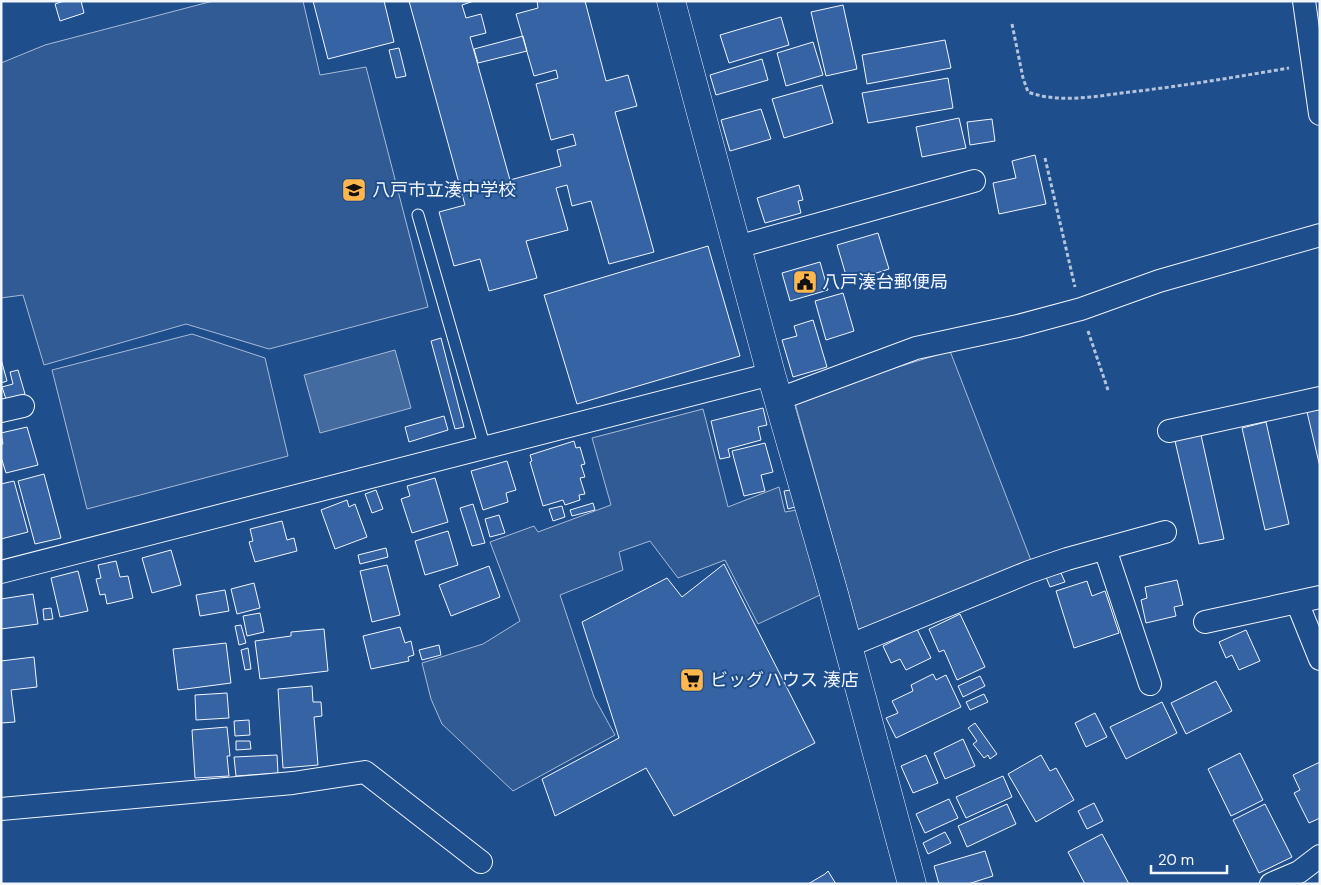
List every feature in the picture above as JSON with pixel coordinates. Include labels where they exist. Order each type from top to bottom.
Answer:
[{"type":"street","points":[[671,1],[912,884]]},
{"type":"street","points":[[1304,1],[1320,114]]},
{"type":"street","points":[[737,247],[974,181]]},
{"type":"street","points":[[1,572],[485,448],[775,386],[916,348],[1018,326],[1081,309],[1159,281],[1320,235]]},
{"type":"street","points":[[1169,431],[1320,398]]},
{"type":"street","points":[[1,411],[23,406]]},
{"type":"street","points":[[848,646],[1029,572],[1067,559],[1165,532]]},
{"type":"street","points":[[1105,548],[1150,684]]},
{"type":"street","points":[[1205,622],[1320,596]]},
{"type":"street","points":[[1297,602],[1320,659]]},
{"type":"street","points":[[1,809],[293,783],[365,772],[481,862]]},
{"type":"street","points":[[1270,884],[1299,872],[1320,856]]},
{"type":"lane","points":[[418,215],[485,448]]},
{"type":"path","points":[[1012,24],[1023,78],[1028,92],[1041,97],[1070,99],[1130,92],[1187,85],[1313,64]]},
{"type":"path","points":[[1045,158],[1081,309],[1108,390]]},
{"type":"shaded area","points":[[213,1],[303,1],[320,75],[366,67],[428,307],[269,349],[186,324],[44,365],[23,295],[1,298],[1,63],[45,45]]},
{"type":"shaded area","points":[[192,334],[265,358],[288,456],[87,509],[52,370]]},
{"type":"shaded area","points":[[395,350],[411,408],[320,433],[304,375]]},
{"type":"shaded area","points":[[950,351],[1032,563],[859,632],[795,403],[800,397]]},
{"type":"shaded area","points":[[703,409],[728,507],[779,487],[785,512],[797,510],[820,595],[758,624],[725,560],[678,578],[650,541],[619,552],[623,570],[560,595],[594,697],[615,735],[513,791],[442,724],[431,699],[422,663],[483,644],[520,621],[490,542],[534,526],[538,532],[611,505],[592,438]]},
{"type":"building","points":[[64,1],[81,1],[84,13],[60,21],[55,4]]},
{"type":"building","points":[[313,1],[384,1],[394,42],[328,59]]},
{"type":"building","points":[[409,1],[474,1],[462,5],[466,18],[481,14],[486,33],[470,37],[510,180],[561,166],[557,150],[576,145],[573,134],[551,140],[536,84],[558,78],[556,70],[534,76],[516,14],[538,8],[537,1],[585,1],[606,81],[628,75],[637,106],[615,112],[654,252],[609,264],[591,201],[572,206],[567,185],[556,188],[568,230],[526,241],[537,278],[489,291],[480,259],[454,266],[439,212],[465,205]]},
{"type":"building","points":[[843,5],[857,69],[826,76],[811,12]]},
{"type":"building","points":[[781,17],[789,45],[729,63],[720,35]]},
{"type":"building","points":[[523,36],[527,51],[478,63],[474,49]]},
{"type":"building","points":[[945,40],[951,68],[867,84],[862,55]]},
{"type":"building","points":[[813,42],[823,75],[786,86],[777,53]]},
{"type":"building","points":[[399,48],[406,76],[396,78],[389,50]]},
{"type":"building","points":[[762,59],[768,80],[716,95],[710,75]]},
{"type":"building","points":[[948,78],[953,108],[868,123],[862,93]]},
{"type":"building","points":[[822,85],[833,123],[784,138],[772,99]]},
{"type":"building","points":[[761,109],[771,139],[730,151],[721,120]]},
{"type":"building","points":[[959,118],[966,148],[922,157],[916,127]]},
{"type":"building","points":[[992,119],[995,141],[970,145],[967,122]]},
{"type":"building","points":[[1035,155],[1046,204],[999,214],[993,183],[1016,178],[1012,161]]},
{"type":"building","points":[[799,185],[803,200],[798,201],[801,213],[765,223],[757,198]]},
{"type":"building","points":[[878,233],[889,269],[848,282],[837,245]]},
{"type":"building","points":[[708,246],[740,356],[577,404],[544,295]]},
{"type":"building","points":[[820,262],[828,290],[790,301],[782,273]]},
{"type":"building","points":[[843,293],[854,331],[826,340],[815,301]]},
{"type":"building","points":[[813,320],[827,367],[793,377],[782,340],[797,336],[794,326]]},
{"type":"building","points":[[441,338],[464,427],[455,429],[431,341]]},
{"type":"building","points":[[1,359],[7,381],[1,383]]},
{"type":"building","points":[[18,370],[25,394],[6,399],[2,387],[13,384],[10,372]]},
{"type":"building","points":[[763,408],[767,425],[758,427],[761,440],[728,449],[730,457],[720,459],[711,421]]},
{"type":"building","points":[[1320,409],[1320,467],[1307,412]]},
{"type":"building","points":[[444,416],[448,430],[409,442],[405,427]]},
{"type":"building","points":[[1266,422],[1289,524],[1265,530],[1242,428]]},
{"type":"building","points":[[27,427],[38,465],[6,473],[1,457],[1,445],[3,444],[1,433]]},
{"type":"building","points":[[1201,435],[1224,539],[1199,544],[1175,441]]},
{"type":"building","points":[[574,441],[576,448],[580,447],[585,464],[581,465],[585,477],[580,478],[585,494],[579,495],[580,500],[565,505],[563,500],[543,506],[530,462],[532,461],[530,455]]},
{"type":"building","points":[[765,443],[773,472],[761,475],[765,491],[744,496],[732,451]]},
{"type":"building","points":[[507,461],[516,490],[506,493],[508,502],[483,510],[471,471]]},
{"type":"building","points":[[44,474],[61,538],[35,544],[18,481]]},
{"type":"building","points":[[435,478],[448,522],[412,533],[401,499],[410,496],[407,486]]},
{"type":"building","points":[[14,481],[28,532],[1,539],[1,484]]},
{"type":"building","points":[[376,490],[383,509],[372,513],[365,494]]},
{"type":"building","points":[[791,490],[795,507],[788,509],[784,491]]},
{"type":"building","points":[[347,500],[349,507],[355,504],[367,537],[335,549],[321,510]]},
{"type":"building","points":[[593,503],[595,510],[572,516],[570,510]]},
{"type":"building","points":[[473,504],[485,543],[472,546],[460,508]]},
{"type":"building","points":[[562,506],[565,517],[553,521],[549,509]]},
{"type":"building","points":[[499,515],[505,533],[490,537],[485,519]]},
{"type":"building","points":[[282,521],[287,540],[294,538],[297,551],[255,562],[249,542],[253,541],[250,529]]},
{"type":"building","points":[[448,531],[458,565],[425,575],[415,541]]},
{"type":"building","points":[[386,548],[388,557],[360,564],[358,555]]},
{"type":"building","points":[[171,550],[181,585],[152,593],[142,558]]},
{"type":"building","points":[[116,561],[120,577],[128,576],[133,598],[107,604],[105,594],[100,595],[96,579],[101,578],[98,565]]},
{"type":"building","name":"ビッグハウス 湊店","points":[[724,564],[815,743],[674,816],[646,768],[555,816],[542,779],[619,738],[582,622],[667,578],[682,597]]},
{"type":"building","points":[[387,565],[400,615],[372,622],[360,571]]},
{"type":"building","points":[[489,566],[500,597],[451,616],[439,585]]},
{"type":"building","points":[[78,571],[88,611],[60,617],[51,578]]},
{"type":"building","points":[[1061,573],[1065,582],[1050,587],[1046,577]]},
{"type":"building","points":[[1177,580],[1183,605],[1174,607],[1176,616],[1146,623],[1141,600],[1147,598],[1145,587]]},
{"type":"building","points":[[1087,581],[1092,596],[1105,591],[1119,633],[1074,648],[1056,591]]},
{"type":"building","points":[[254,583],[260,608],[237,614],[231,589]]},
{"type":"building","points":[[225,590],[229,611],[200,616],[196,595]]},
{"type":"building","points":[[33,594],[38,624],[1,629],[1,599]]},
{"type":"building","points":[[51,608],[53,619],[44,620],[43,609]]},
{"type":"building","points":[[260,613],[264,632],[247,636],[243,616]]},
{"type":"building","points":[[960,614],[985,667],[957,680],[944,650],[939,652],[929,629]]},
{"type":"building","points":[[241,625],[246,643],[239,645],[235,626]]},
{"type":"building","points":[[400,627],[405,643],[411,641],[414,655],[408,657],[409,661],[371,669],[363,636]]},
{"type":"building","points":[[324,629],[328,671],[260,679],[255,641],[291,636],[291,632]]},
{"type":"building","points":[[917,629],[931,658],[906,670],[900,659],[891,663],[883,646]]},
{"type":"building","points":[[1246,630],[1260,661],[1239,670],[1232,655],[1226,658],[1219,642]]},
{"type":"building","points":[[226,643],[231,683],[178,690],[173,649]]},
{"type":"building","points":[[439,645],[441,655],[422,660],[419,650]]},
{"type":"building","points":[[248,648],[251,669],[245,670],[241,650]]},
{"type":"building","points":[[34,657],[37,687],[11,690],[15,722],[1,723],[1,661]]},
{"type":"building","points":[[933,674],[936,680],[946,675],[961,707],[896,738],[886,718],[898,713],[892,701],[913,691],[911,685]]},
{"type":"building","points":[[980,676],[985,686],[963,697],[958,686]]},
{"type":"building","points":[[1216,681],[1232,711],[1186,734],[1171,703]]},
{"type":"building","points":[[312,686],[313,702],[321,702],[322,716],[314,717],[318,765],[283,768],[278,689]]},
{"type":"building","points":[[227,693],[229,718],[196,720],[195,695]]},
{"type":"building","points":[[984,694],[988,702],[970,710],[966,702]]},
{"type":"building","points":[[1162,702],[1177,733],[1126,759],[1110,727]]},
{"type":"building","points":[[1095,713],[1107,737],[1086,747],[1075,723]]},
{"type":"building","points":[[249,720],[250,735],[235,736],[234,721]]},
{"type":"building","points":[[975,723],[997,754],[990,759],[988,755],[984,758],[973,744],[977,741],[968,728]]},
{"type":"building","points":[[227,727],[230,756],[227,756],[229,776],[195,778],[192,730]]},
{"type":"building","points":[[963,739],[975,766],[945,779],[934,753]]},
{"type":"building","points":[[236,741],[250,741],[251,749],[236,750]]},
{"type":"building","points":[[1240,753],[1263,800],[1231,816],[1208,769]]},
{"type":"building","points":[[277,755],[278,773],[236,776],[234,757]]},
{"type":"building","points":[[926,755],[938,783],[913,793],[901,766]]},
{"type":"building","points":[[1041,755],[1050,771],[1056,768],[1074,800],[1036,822],[1008,774]]},
{"type":"building","points":[[1320,762],[1320,818],[1309,823],[1294,793],[1300,790],[1293,775]]},
{"type":"building","points":[[1003,776],[1012,797],[966,818],[956,797]]},
{"type":"building","points":[[949,799],[958,818],[925,833],[916,814]]},
{"type":"building","points":[[1094,803],[1103,821],[1087,829],[1078,811]]},
{"type":"building","points":[[1007,804],[1016,824],[967,847],[958,826]]},
{"type":"building","points":[[1265,804],[1292,857],[1259,873],[1233,820]]},
{"type":"building","points":[[945,832],[951,843],[928,854],[923,843]]},
{"type":"building","points":[[1102,834],[1129,884],[1085,884],[1068,852]]},
{"type":"building","points":[[985,851],[993,876],[968,884],[939,884],[934,866]]},
{"type":"building","points":[[828,871],[836,884],[808,884],[825,874]]},
{"type":"place","name":"八戸市立湊中学校","points":[[354,190]]},
{"type":"place","name":"八戸湊台郵便局","points":[[805,282]]},
{"type":"place","name":"ビッグハウス 湊店","points":[[692,680]]}]
